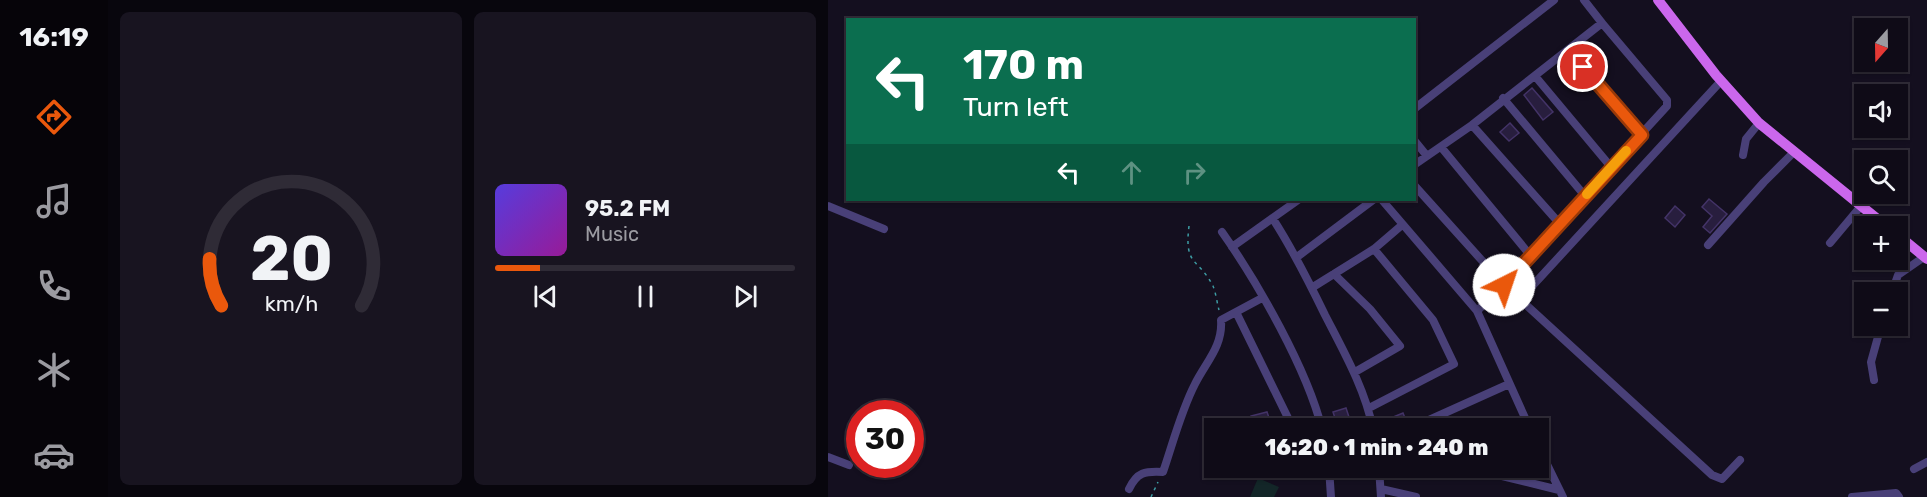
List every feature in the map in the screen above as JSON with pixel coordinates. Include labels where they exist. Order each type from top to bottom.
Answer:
[{"type":"main road","points":[[1658,0],[1722,81],[1759,123],[1874,216]]},
{"type":"main road","points":[[1908,243],[1926,258]]},
{"type":"street","points":[[1416,107],[1554,0]]},
{"type":"street","points":[[1477,311],[1504,285],[1667,106],[1667,100],[1584,0]]},
{"type":"street","points":[[1416,164],[1472,125],[1503,98],[1536,76],[1602,23]]},
{"type":"street","points":[[1568,50],[1642,135]]},
{"type":"street","points":[[1536,76],[1611,167]]},
{"type":"street","points":[[1722,81],[1524,295],[1524,303],[1712,475],[1722,479],[1740,460]]},
{"type":"street","points":[[1503,98],[1585,196]]},
{"type":"street","points":[[1743,155],[1746,139],[1759,123]]},
{"type":"street","points":[[1472,125],[1560,224]]},
{"type":"street","points":[[1416,142],[1427,156]]},
{"type":"street","points":[[1441,147],[1530,255]]},
{"type":"street","points":[[1708,245],[1794,152]]},
{"type":"street","points":[[1416,187],[1504,285]]},
{"type":"street","points":[[1232,247],[1297,201]]},
{"type":"street","points":[[1297,257],[1372,201]]},
{"type":"street","points":[[1383,201],[1477,311],[1525,418]]},
{"type":"street","points":[[828,206],[884,229]]},
{"type":"street","points":[[1830,243],[1861,206]]},
{"type":"street","points":[[1273,219],[1297,257],[1355,372],[1371,418]]},
{"type":"street","points":[[1313,287],[1374,249],[1402,225]]},
{"type":"street","points":[[1222,232],[1262,298],[1301,373],[1318,418]]},
{"type":"street","points":[[1369,408],[1454,364],[1433,320],[1374,249]]},
{"type":"street","points":[[1896,282],[1898,275],[1926,258]]},
{"type":"street","points":[[1334,274],[1370,309],[1400,346],[1355,372]]},
{"type":"street","points":[[1129,489],[1139,474],[1147,471],[1163,472],[1194,384],[1216,348],[1222,333],[1221,320],[1262,298]]},
{"type":"street","points":[[1236,312],[1283,418]]},
{"type":"street","points":[[1874,380],[1870,362],[1878,336]]},
{"type":"street","points":[[1435,418],[1509,384]]},
{"type":"street","points":[[828,457],[846,464]]},
{"type":"street","points":[[1914,469],[1927,462]]},
{"type":"street","points":[[1549,468],[1561,493]]},
{"type":"street","points":[[1330,478],[1331,497]]},
{"type":"street","points":[[1380,478],[1381,493],[1416,497]]},
{"type":"street","points":[[1522,478],[1561,493]]},
{"type":"street","points":[[1852,497],[1896,493],[1899,497]]},
{"type":"path","points":[[1189,226],[1186,249],[1192,261],[1213,286],[1221,320]]},
{"type":"path","points":[[1151,497],[1163,472]]},
{"type":"green space","points":[[1258,478],[1279,487],[1274,497],[1250,497]]},
{"type":"building","points":[[1532,88],[1553,112],[1543,120],[1524,95]]},
{"type":"building","points":[[1510,123],[1519,133],[1509,141],[1500,132]]},
{"type":"building","points":[[1709,199],[1727,214],[1710,233],[1703,227],[1712,216],[1702,207]]},
{"type":"building","points":[[1675,206],[1685,215],[1675,227],[1665,218]]},
{"type":"building","points":[[1346,408],[1349,418],[1335,418],[1333,412]]},
{"type":"building","points":[[1267,412],[1269,418],[1252,418],[1251,416]]},
{"type":"building","points":[[1403,413],[1405,418],[1391,418]]},
{"type":"slow traffic","points":[[1587,194],[1626,151]]},
{"type":"route","points":[[1504,285],[1598,180],[1642,135],[1583,67]]}]
